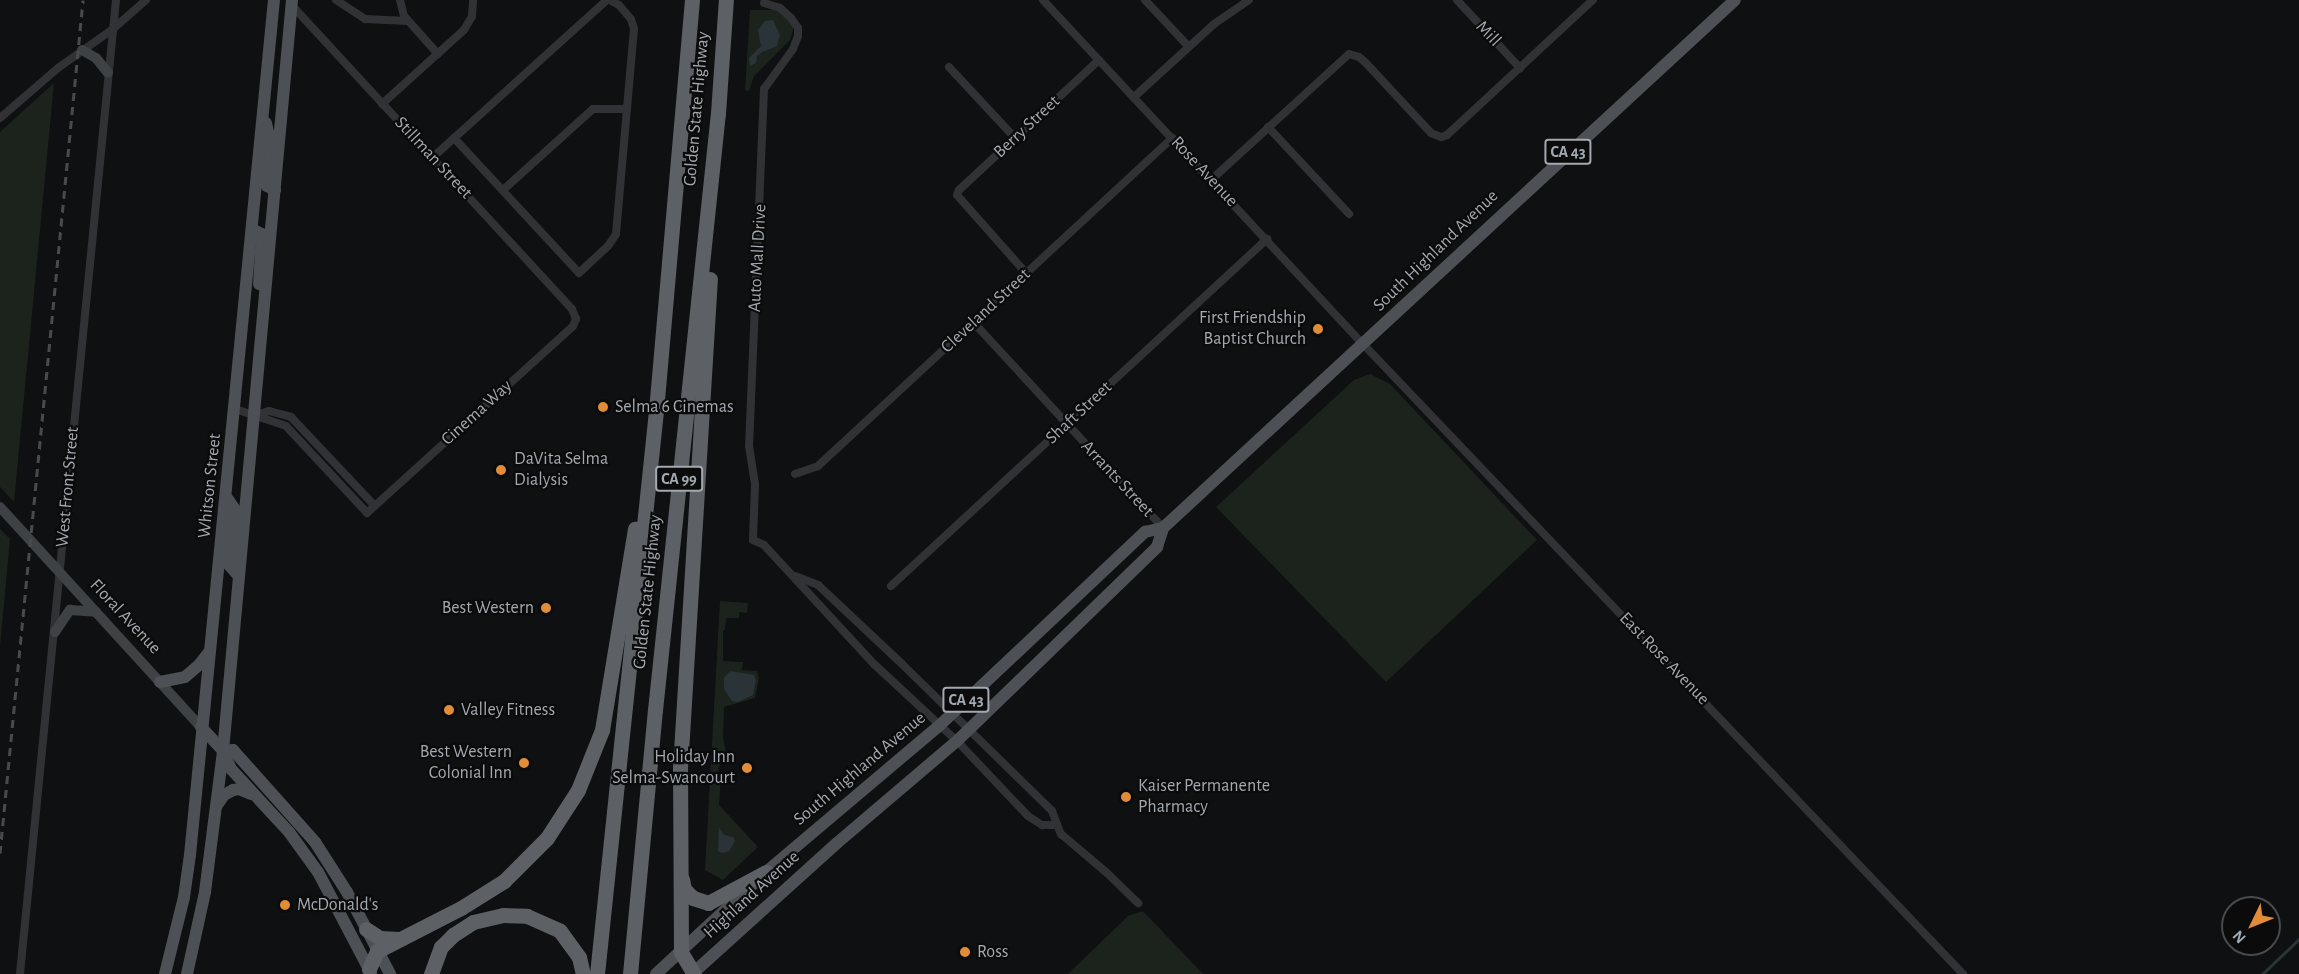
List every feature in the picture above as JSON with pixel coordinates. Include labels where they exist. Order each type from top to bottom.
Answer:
[{"type":"highway","name":"Golden State Highway","points":[[597,974],[656,411],[693,0]]},
{"type":"highway","name":"Golden State Highway","points":[[631,966],[655,710],[718,113],[726,0]]},
{"type":"highway","points":[[693,973],[681,952],[680,768],[718,113]]},
{"type":"highway","points":[[370,971],[377,951],[461,908],[504,881],[547,838],[578,790],[602,730],[616,629],[656,411]]},
{"type":"highway","points":[[680,872],[688,894],[698,901],[708,903],[766,872]]},
{"type":"highway","points":[[430,974],[441,948],[453,935],[473,922],[503,915],[527,916],[560,932],[579,957],[584,974]]},
{"type":"highway","points":[[366,929],[380,938],[399,939]]},
{"type":"main road","name":"Whitson Street","points":[[165,974],[185,886],[209,651],[219,577],[274,0]]},
{"type":"main road","name":"South Highland Avenue","points":[[766,872],[940,725],[1145,532],[1163,528],[1364,345],[1529,188],[1735,0]]},
{"type":"main road","name":"Whitson Street","points":[[187,974],[205,892],[223,751],[230,656],[255,416],[290,2]]},
{"type":"main road","points":[[82,50],[96,58],[108,73]]},
{"type":"main road","points":[[263,116],[270,140],[267,186],[275,190]]},
{"type":"main road","points":[[252,229],[262,234],[258,296],[264,311]]},
{"type":"main road","points":[[226,498],[234,508],[229,565],[238,575]]},
{"type":"main road","name":"Floral Avenue","points":[[0,507],[223,751],[231,769],[289,832],[318,872],[370,971]]},
{"type":"main road","name":"South Highland Avenue","points":[[837,843],[970,729],[1157,547],[1163,528]]},
{"type":"main road","points":[[219,577],[228,595],[225,626],[226,651],[230,656]]},
{"type":"main road","points":[[55,632],[70,610],[96,612]]},
{"type":"main road","points":[[160,682],[185,677],[199,665],[209,651]]},
{"type":"main road","name":"Floral Avenue","points":[[223,751],[232,750],[315,842],[341,882],[390,974]]},
{"type":"main road","points":[[216,806],[224,795],[232,790],[244,790],[255,796]]},
{"type":"main road","name":"Highland Avenue","points":[[693,973],[837,843]]},
{"type":"main road","name":"Highland Avenue","points":[[657,974],[766,872]]},
{"type":"street","name":"West Front Street","points":[[20,974],[116,0]]},
{"type":"street","points":[[0,118],[82,50],[113,29],[146,0]]},
{"type":"street","points":[[336,0],[365,19],[408,21]]},
{"type":"street","points":[[400,0],[408,21],[438,54]]},
{"type":"street","points":[[382,104],[467,26],[472,16],[473,0]]},
{"type":"street","points":[[432,158],[454,138],[608,0],[619,5],[633,22],[616,234],[608,246],[579,273],[454,138]]},
{"type":"street","name":"Rose Avenue","points":[[1043,0],[1364,345]]},
{"type":"street","points":[[1145,0],[1188,46]]},
{"type":"street","points":[[1134,97],[1188,46],[1249,0]]},
{"type":"street","name":"Mill","points":[[1457,0],[1520,68]]},
{"type":"street","points":[[1211,180],[1349,54],[1359,57],[1425,128],[1441,137],[1447,135],[1593,0]]},
{"type":"street","name":"Stillman Street","points":[[290,2],[572,309],[576,319]]},
{"type":"street","name":"Auto Mall Drive","points":[[764,3],[780,8],[791,18],[798,28],[798,36],[793,49],[764,89],[749,446],[755,485],[753,540],[764,545],[792,575]]},
{"type":"street","name":"Berry Street","points":[[1026,273],[957,195],[1100,60]]},
{"type":"street","points":[[949,67],[1015,138]]},
{"type":"street","points":[[503,190],[593,109],[602,106],[627,109]]},
{"type":"street","points":[[1268,127],[1349,214]]},
{"type":"street","name":"Cleveland Street","points":[[795,474],[818,466],[974,324],[1172,138]]},
{"type":"street","name":"Shaft Street","points":[[891,586],[1267,239]]},
{"type":"street","name":"Cinema Way","points":[[235,409],[255,416],[269,411],[291,417],[375,506],[573,326],[576,319]]},
{"type":"street","name":"Arrants Street","points":[[974,324],[1163,528]]},
{"type":"street","name":"East Rose Avenue","points":[[1364,345],[1963,974]]},
{"type":"street","points":[[792,575],[818,585],[970,729],[1052,811],[1061,834],[1138,903]]},
{"type":"street","points":[[792,575],[874,664],[957,741],[1028,816],[1042,825],[1056,825]]},
{"type":"shaded area","points":[[750,10],[779,10],[794,26],[790,40],[754,76],[749,91],[745,90]]},
{"type":"shaded area","points":[[773,20],[780,35],[777,46],[762,52],[757,56],[756,63],[750,66],[749,58],[761,46],[758,30],[765,21]]},
{"type":"shaded area","points":[[54,83],[14,502],[0,487],[0,132]]},
{"type":"shaded area","points":[[1370,374],[1390,384],[1537,540],[1386,682],[1216,507],[1354,380]]},
{"type":"shaded area","points":[[0,529],[10,539],[0,647]]},
{"type":"shaded area","points":[[720,601],[748,603],[747,613],[739,612],[739,618],[726,618],[725,630],[723,630],[723,661],[743,662],[742,670],[757,671],[759,678],[755,698],[724,707],[723,738],[726,753],[718,769],[721,775],[719,805],[758,847],[723,880],[705,870]]},
{"type":"shaded area","points":[[730,671],[754,675],[756,680],[753,695],[738,702],[732,701],[724,689],[724,678]]},
{"type":"shaded area","points":[[719,827],[724,835],[733,837],[735,841],[729,851],[722,853],[718,851]]},
{"type":"shaded area","points":[[1143,911],[1203,974],[1068,974],[1128,916]]},
{"type":"waterway","points":[[2262,974],[2299,939]]},
{"type":"railway","points":[[0,853],[83,0]]},
{"type":"place","name":"First Friendship Baptist Church","points":[[1318,329]]},
{"type":"place","name":"Selma 6 Cinemas","points":[[603,407]]},
{"type":"place","name":"DaVita Selma Dialysis","points":[[501,470]]},
{"type":"place","name":"Best Western","points":[[546,608]]},
{"type":"place","name":"Valley Fitness","points":[[449,710]]},
{"type":"place","name":"Best Western Colonial Inn","points":[[524,763]]},
{"type":"place","name":"Holiday Inn Selma-Swancourt","points":[[747,768]]},
{"type":"place","name":"Kaiser Permanente Pharmacy","points":[[1126,797]]},
{"type":"place","name":"McDonald's","points":[[285,905]]},
{"type":"place","name":"Ross","points":[[965,952]]}]
